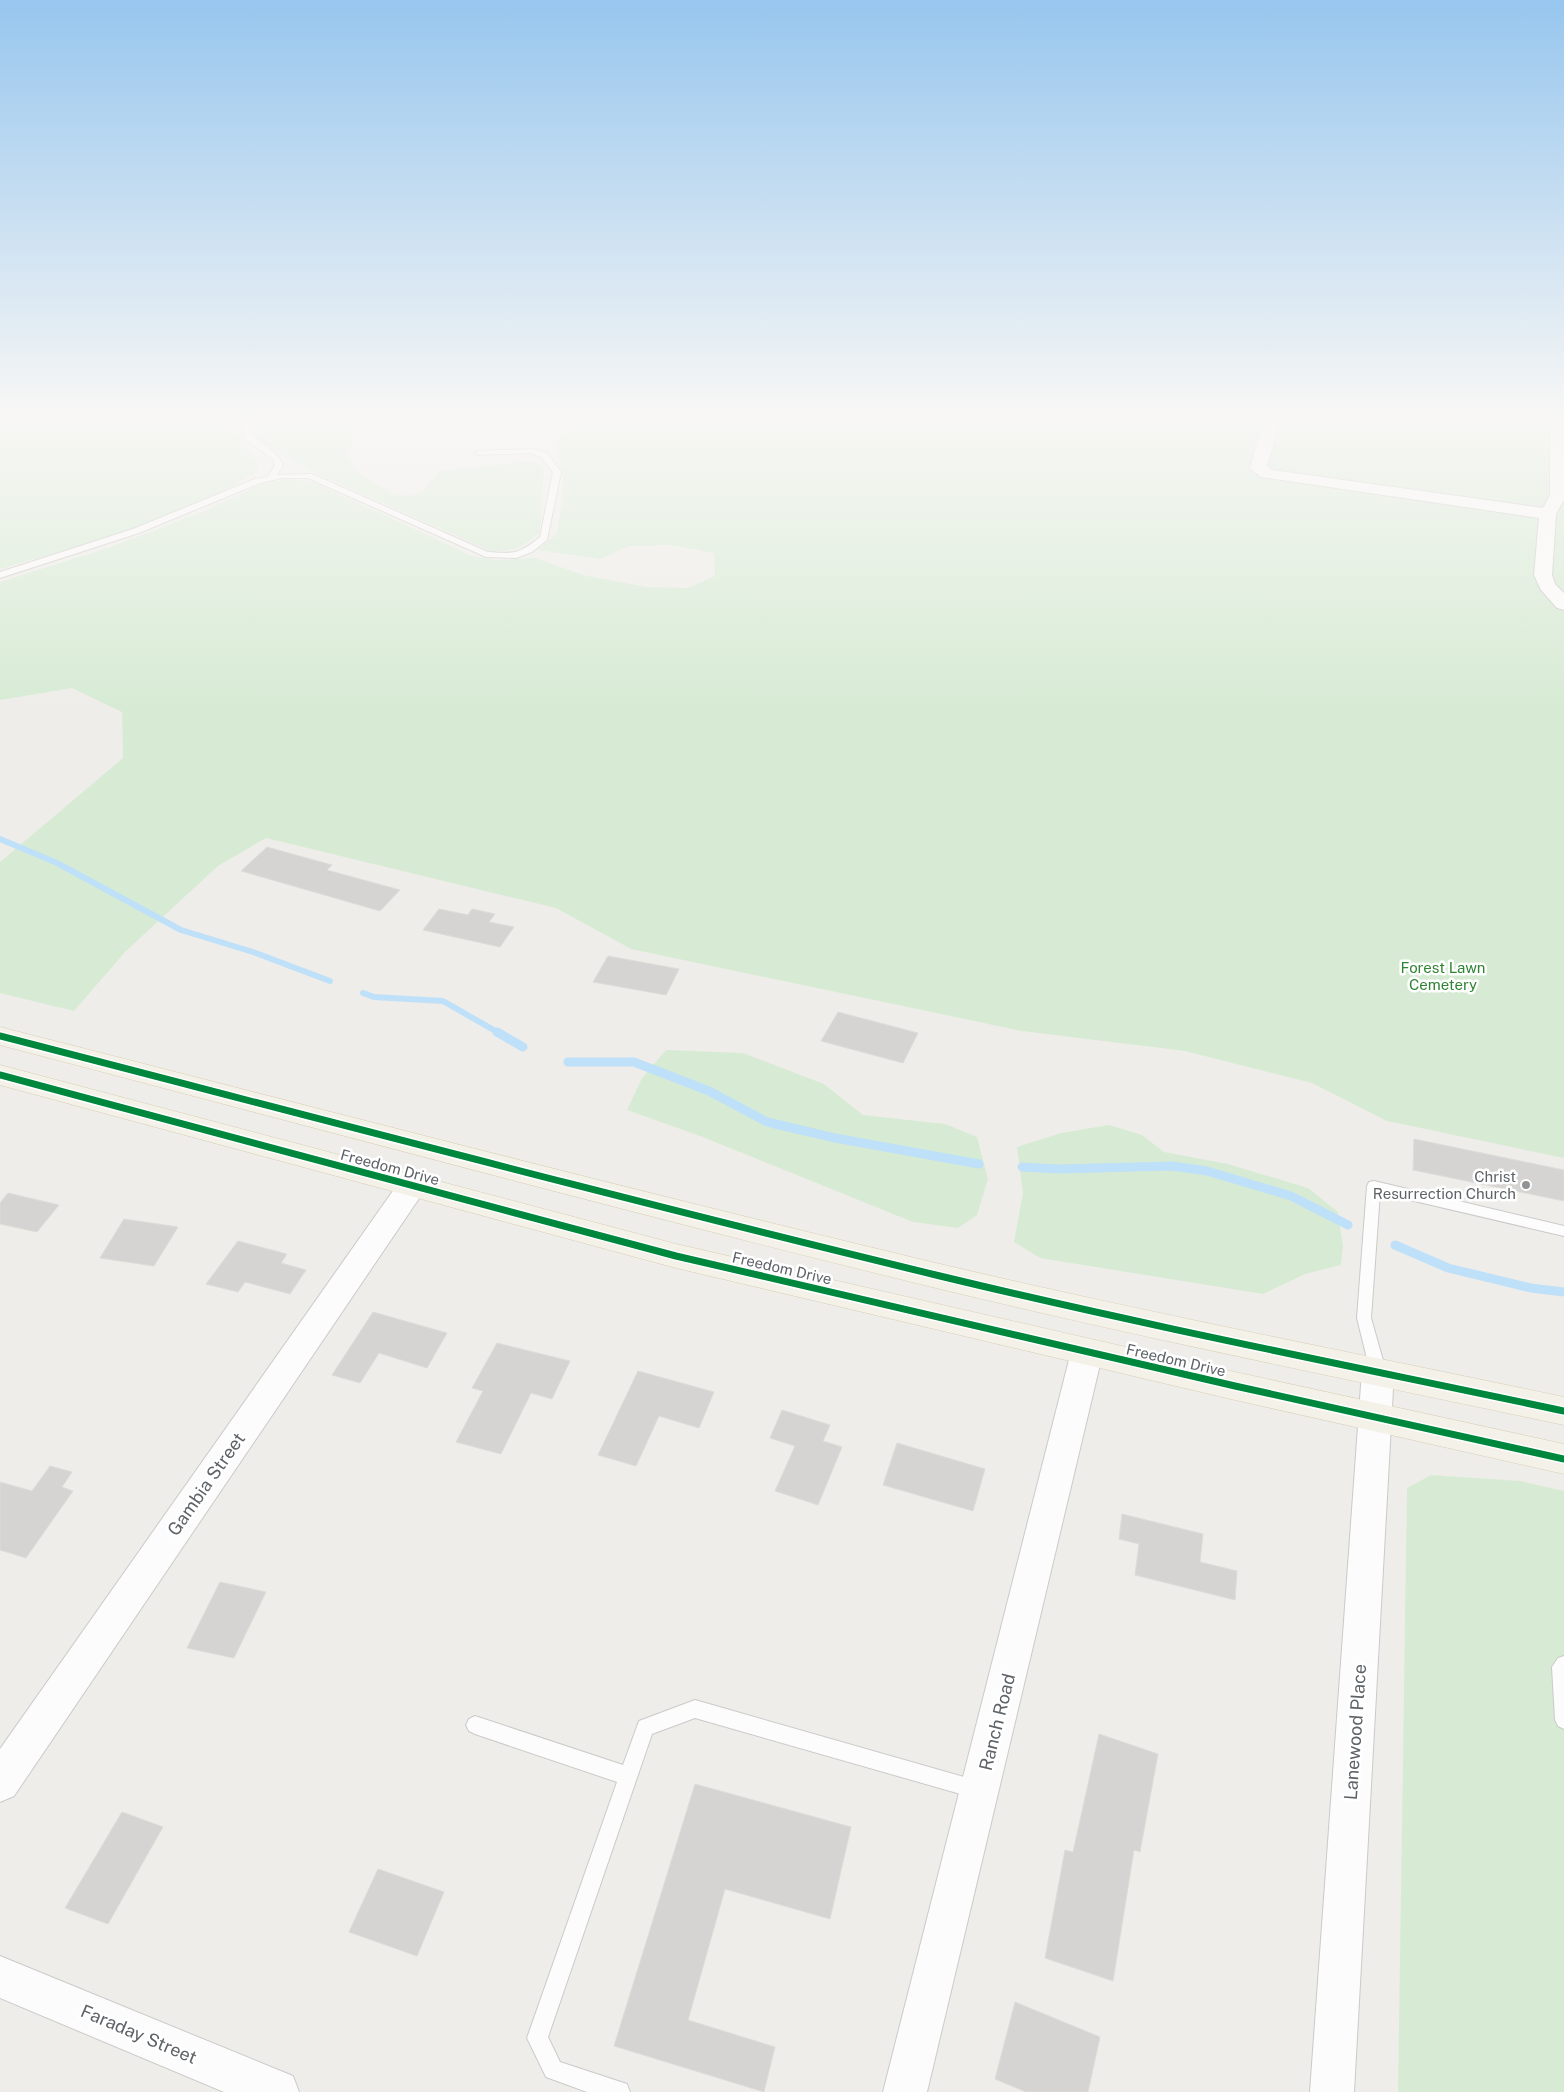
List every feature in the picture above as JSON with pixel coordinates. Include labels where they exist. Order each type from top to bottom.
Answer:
[{"type":"main road","name":"Freedom Drive","points":[[0,1036],[943,1277],[1564,1411]]},
{"type":"main road","name":"Freedom Drive","points":[[0,1075],[676,1256],[1087,1352],[1564,1459]]},
{"type":"street","points":[[1531,512],[1548,514],[1543,575],[1547,586],[1564,604]]},
{"type":"street","name":"Gambia Street","points":[[0,1782],[412,1186]]},
{"type":"street","name":"Ranch Road","points":[[905,2092],[1087,1352]]},
{"type":"street","name":"Lanewood Place","points":[[1332,2092],[1378,1371]]},
{"type":"street","name":"Faraday Street","points":[[0,1977],[277,2092]]},
{"type":"lane","points":[[0,575],[136,531],[183,512]]},
{"type":"lane","points":[[390,512],[486,554],[513,556],[529,550],[544,538],[549,512]]},
{"type":"lane","points":[[1378,1371],[1364,1318],[1374,1186],[1564,1231]]},
{"type":"lane","points":[[1564,1664],[1561,1667],[1564,1720]]},
{"type":"lane","points":[[619,2092],[553,2070],[537,2038],[644,1727],[695,1709],[980,1790]]},
{"type":"lane","points":[[475,1725],[628,1776]]},
{"type":"green space","points":[[0,512],[175,512],[127,532],[0,569]]},
{"type":"green space","name":"Forest Lawn Cemetery","points":[[202,512],[377,512],[472,556],[496,560],[535,558],[583,575],[647,587],[687,588],[715,576],[714,553],[669,545],[629,546],[600,559],[537,550],[557,534],[560,512],[1564,512],[1564,1158],[1387,1121],[1312,1083],[1185,1051],[1022,1031],[631,949],[556,908],[266,838],[218,866],[126,951],[74,1011],[0,993],[0,862],[123,758],[122,712],[72,688],[0,700],[0,582],[111,547]]},
{"type":"green space","points":[[402,512],[541,512],[540,532],[528,542],[518,548],[491,551]]},
{"type":"green space","points":[[666,1050],[743,1053],[824,1084],[863,1115],[945,1124],[977,1137],[988,1179],[977,1215],[958,1228],[913,1222],[700,1136],[627,1110],[642,1078]]},
{"type":"green space","points":[[1109,1125],[1142,1135],[1164,1152],[1228,1164],[1308,1188],[1338,1212],[1343,1246],[1341,1265],[1305,1274],[1263,1294],[1040,1258],[1014,1242],[1023,1193],[1017,1147],[1061,1133]]},
{"type":"green space","points":[[1431,1475],[1520,1481],[1564,1491],[1564,2092],[1398,2092],[1407,1488]]},
{"type":"building","points":[[267,847],[332,865],[327,870],[400,890],[380,911],[241,871]]},
{"type":"building","points":[[439,909],[468,915],[472,909],[495,914],[489,922],[514,927],[500,947],[423,930]]},
{"type":"building","points":[[608,956],[679,969],[666,995],[593,982]]},
{"type":"building","points":[[838,1012],[918,1033],[903,1063],[821,1041]]},
{"type":"building","name":"Christ Resurrection Church","points":[[1414,1139],[1564,1170],[1564,1201],[1413,1170]]},
{"type":"building","points":[[8,1193],[59,1205],[37,1232],[0,1224],[0,1203]]},
{"type":"building","points":[[124,1219],[178,1227],[154,1266],[100,1258]]},
{"type":"building","points":[[238,1241],[287,1254],[281,1263],[306,1270],[290,1294],[245,1282],[238,1292],[206,1284]]},
{"type":"building","points":[[373,1312],[447,1333],[427,1368],[379,1353],[360,1383],[332,1375]]},
{"type":"building","points":[[497,1343],[570,1361],[552,1399],[531,1393],[501,1454],[456,1442],[483,1391],[472,1388]]},
{"type":"building","points":[[638,1371],[714,1392],[699,1428],[659,1416],[636,1466],[598,1455]]},
{"type":"building","points":[[782,1410],[830,1425],[823,1441],[842,1447],[818,1505],[775,1491],[795,1446],[770,1438]]},
{"type":"building","points":[[897,1443],[985,1469],[973,1511],[883,1485]]},
{"type":"building","points":[[50,1466],[72,1472],[62,1487],[73,1491],[26,1558],[0,1550],[0,1482],[32,1491]]},
{"type":"building","points":[[1122,1514],[1203,1534],[1200,1562],[1237,1571],[1235,1600],[1135,1575],[1139,1544],[1119,1539]]},
{"type":"building","points":[[220,1582],[266,1592],[234,1658],[187,1648]]},
{"type":"building","points":[[1099,1734],[1158,1754],[1140,1852],[1134,1850],[1113,1981],[1045,1958],[1065,1850],[1073,1852]]},
{"type":"building","points":[[695,1784],[851,1827],[830,1919],[725,1889],[688,2020],[775,2047],[764,2092],[614,2046]]},
{"type":"building","points":[[122,1812],[163,1827],[108,1924],[65,1908]]},
{"type":"building","points":[[378,1869],[444,1892],[417,1956],[349,1932]]},
{"type":"building","points":[[1015,2002],[1100,2037],[1088,2092],[1026,2092],[995,2079]]},
{"type":"waterway","points":[[0,839],[57,863],[181,930],[253,952],[330,981]]},
{"type":"waterway","points":[[363,993],[374,997],[443,1001],[499,1033]]},
{"type":"waterway","points":[[497,1032],[523,1047]]},
{"type":"waterway","points":[[568,1062],[634,1062],[709,1091],[767,1122],[835,1138],[979,1164]]},
{"type":"waterway","points":[[1022,1167],[1058,1169],[1172,1166],[1207,1171],[1291,1196],[1348,1225]]},
{"type":"waterway","points":[[1395,1245],[1448,1268],[1531,1288],[1564,1292]]},
{"type":"cycle path","points":[[0,1036],[646,1203],[943,1277],[1171,1328],[1564,1411]]},
{"type":"cycle path","points":[[0,1075],[676,1256],[1235,1386],[1564,1459]]},
{"type":"place","name":"Christ Resurrection Church","points":[[1526,1185]]}]
